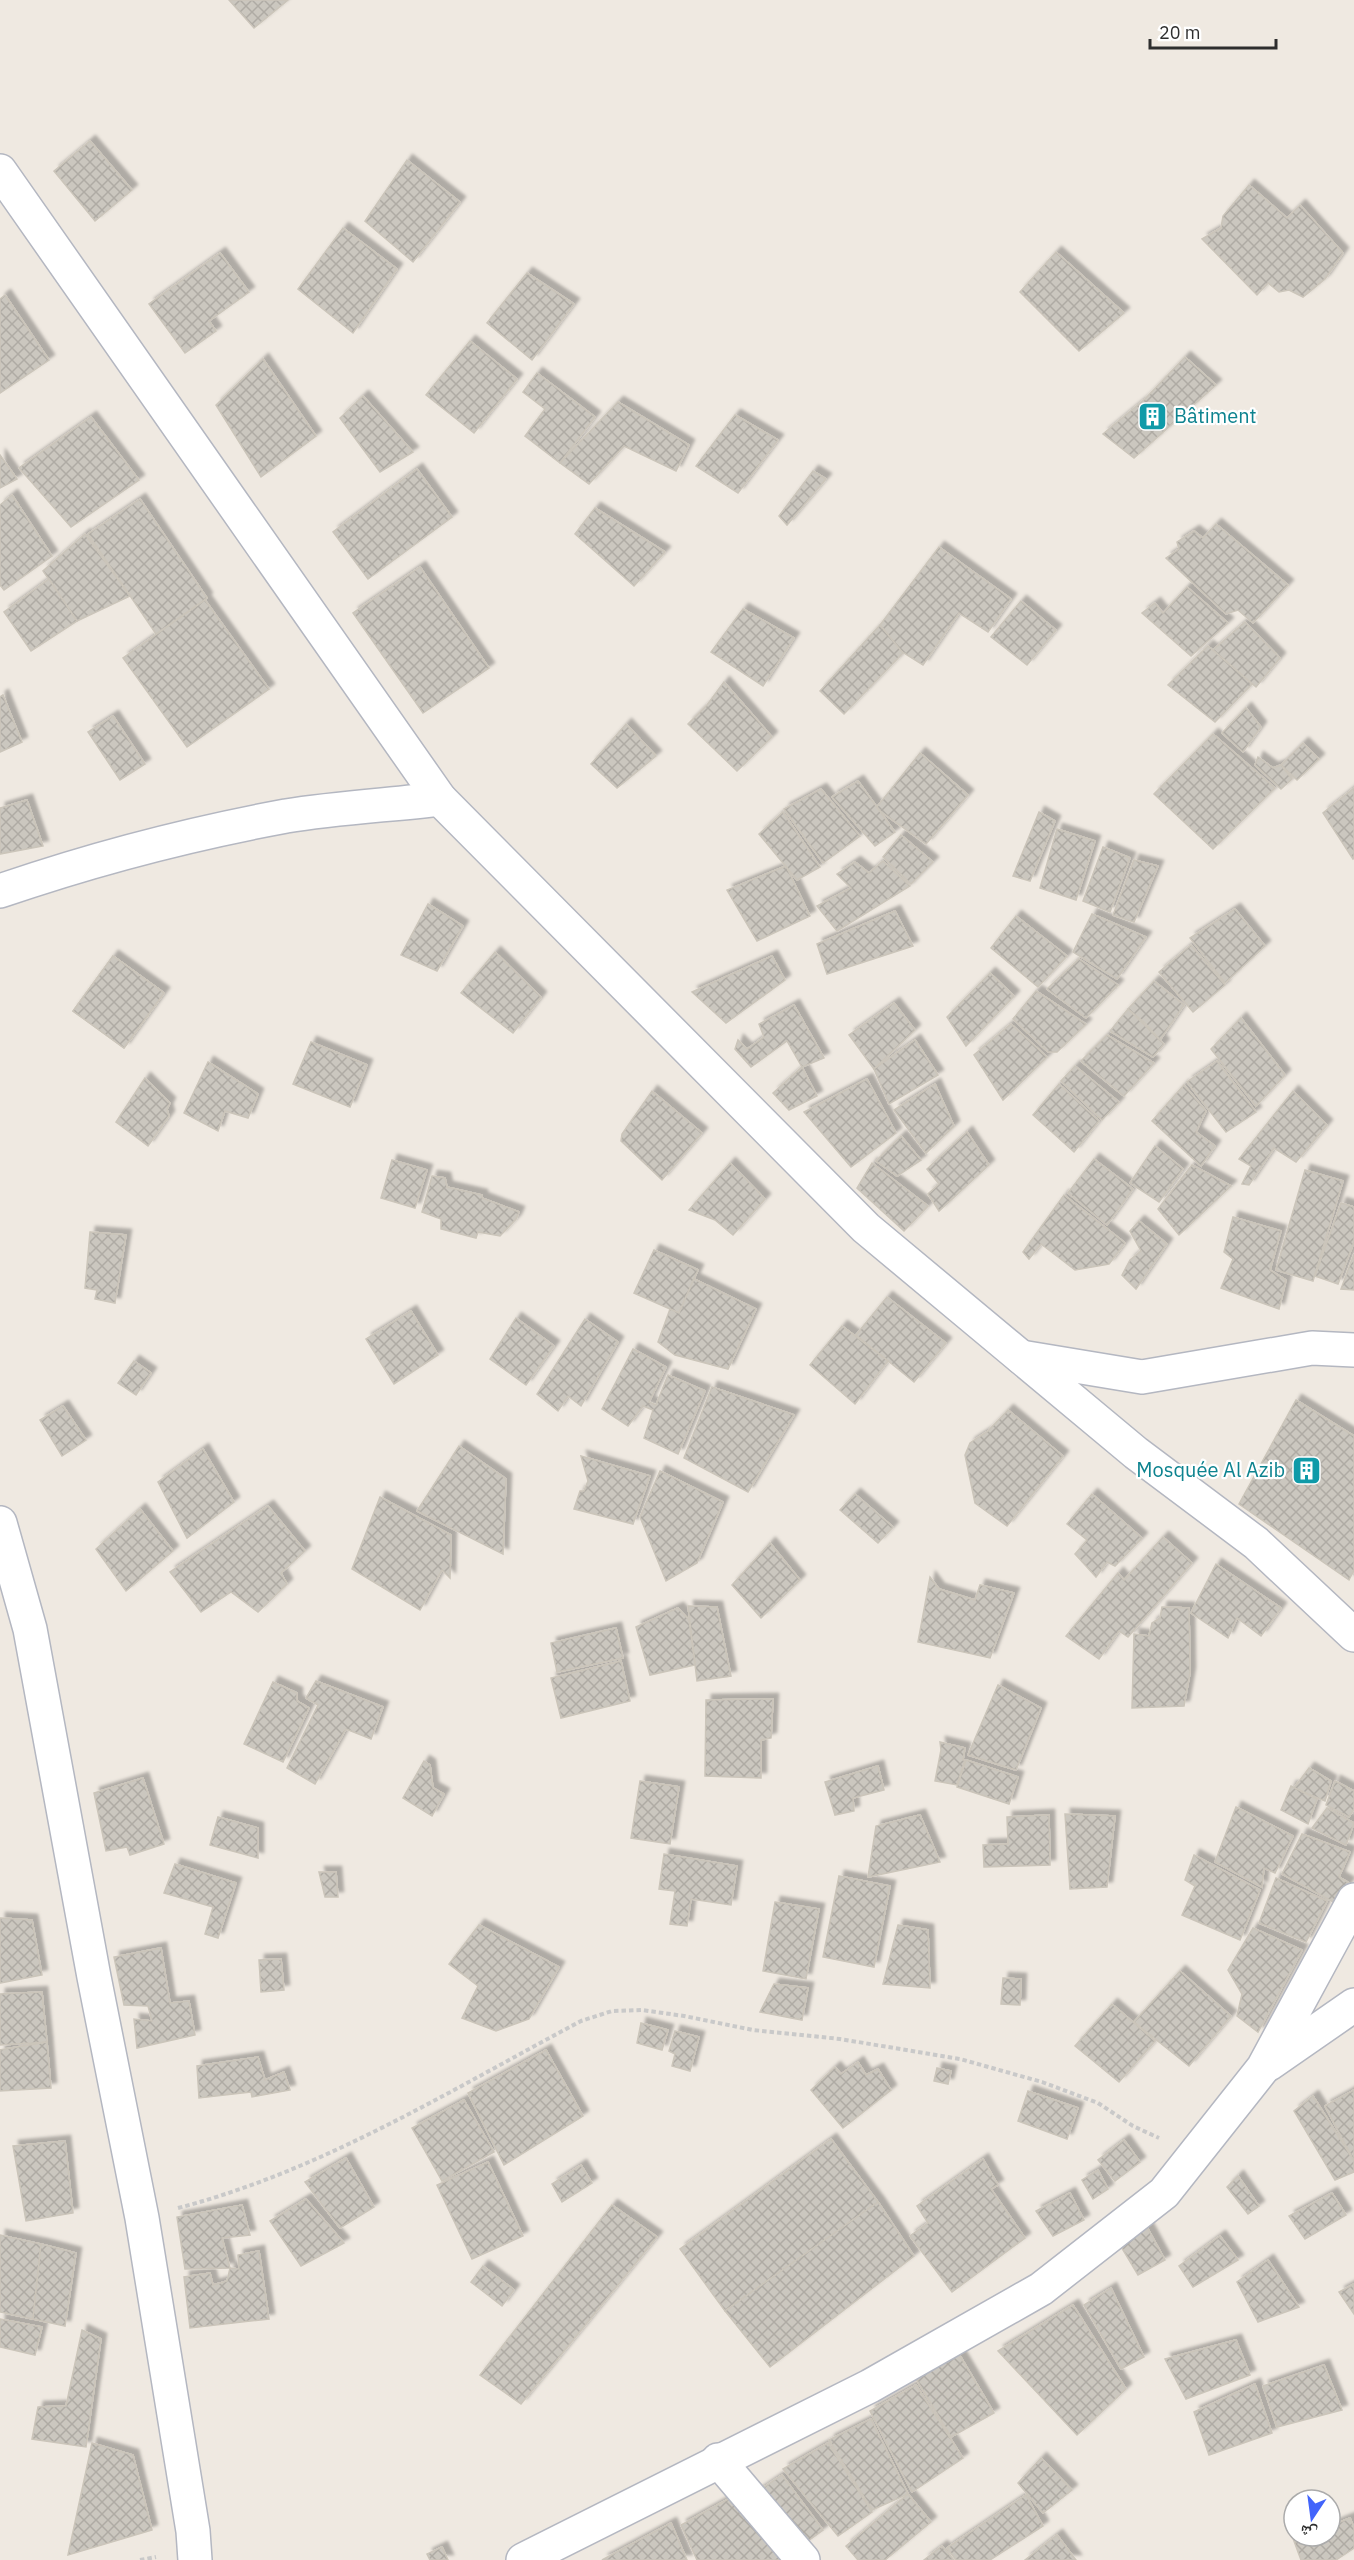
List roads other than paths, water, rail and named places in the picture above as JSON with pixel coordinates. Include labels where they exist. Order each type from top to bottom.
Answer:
[{"type":"street","points":[[0,171],[440,799],[866,1228],[1136,1454],[1256,1543],[1354,1635]]},
{"type":"street","points":[[0,891],[63,869],[178,839],[287,816],[440,799]]},
{"type":"street","points":[[1019,1357],[1142,1377],[1312,1348],[1354,1350]]},
{"type":"street","points":[[0,1523],[30,1629],[94,1977],[142,2218],[193,2531],[195,2560]]},
{"type":"street","points":[[523,2560],[718,2460],[870,2386],[1041,2289],[1164,2193],[1263,2068],[1354,1900]]},
{"type":"street","points":[[1263,2068],[1354,2005]]},
{"type":"street","points":[[718,2460],[803,2560]]},
{"type":"place","name":"Bâtiment","points":[[1153,416]]},
{"type":"place","name":"Mosquée Al Azib","points":[[1306,1470]]}]
